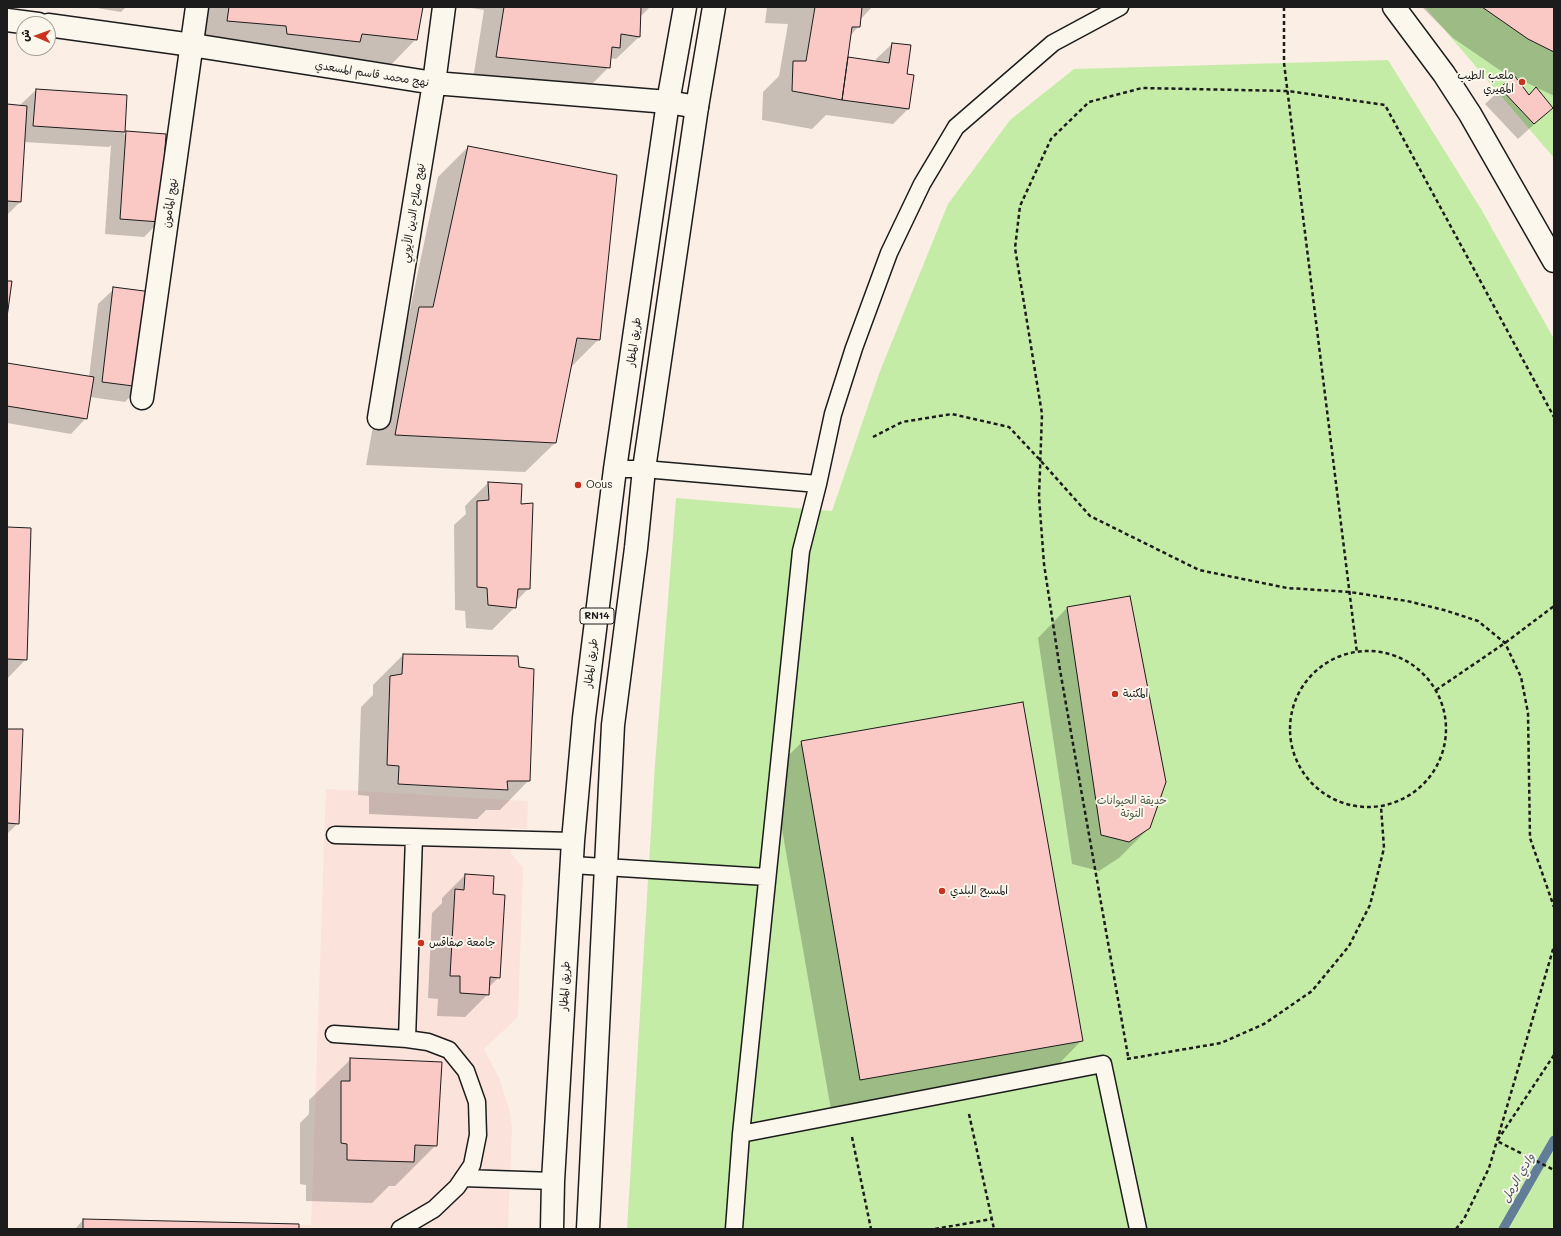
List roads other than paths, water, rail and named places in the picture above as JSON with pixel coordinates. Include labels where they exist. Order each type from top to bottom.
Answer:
[{"type":"main road","name":"نهج المأمون","points":[[142,398],[198,7]]},
{"type":"main road","name":"نهج صلاح الدين الأيوبي","points":[[379,418],[434,83],[444,7]]},
{"type":"main road","name":"طريق المطار","points":[[552,1229],[573,841],[584,718],[615,469],[668,102],[684,7]]},
{"type":"main road","name":"RN14","points":[[588,1229],[613,725],[636,548],[644,470],[714,7]]},
{"type":"main road","points":[[1378,7],[1416,35]]},
{"type":"main road","points":[[1394,7],[1444,74],[1470,114],[1554,262]]},
{"type":"main road","name":"نهج محمد قاسم المسعدي","points":[[56,26],[192,45],[434,83],[668,102],[698,107]]},
{"type":"lane","points":[[734,1229],[741,1134],[801,551],[818,484],[833,414],[854,348],[889,253],[922,184],[956,128],[1053,43],[1120,7]]},
{"type":"lane","points":[[615,469],[818,484]]},
{"type":"lane","points":[[335,834],[573,841]]},
{"type":"lane","points":[[407,1039],[414,837]]},
{"type":"lane","points":[[572,865],[767,877]]},
{"type":"lane","points":[[334,1034],[407,1039],[428,1042],[449,1050],[466,1070],[476,1102],[478,1136],[472,1165],[457,1187],[434,1209],[400,1229]]},
{"type":"lane","points":[[741,1134],[1103,1064],[1138,1229]]},
{"type":"lane","points":[[462,1178],[554,1181]]},
{"type":"waterway","name":"وادي الرمل","points":[[1503,1229],[1554,1140]]},
{"type":"place","name":"ملعب الطيب المهيري","points":[[1522,82]]},
{"type":"place","name":"Oous","points":[[578,485]]},
{"type":"place","name":"المكتبة","points":[[1115,694]]},
{"type":"place","name":"المسبح البلدي","points":[[942,891]]},
{"type":"place","name":"جامعة صفاقس","points":[[421,943]]},
{"type":"park label","name":"حديقة الحيوانات التوتة","points":[[1132,807]]}]
